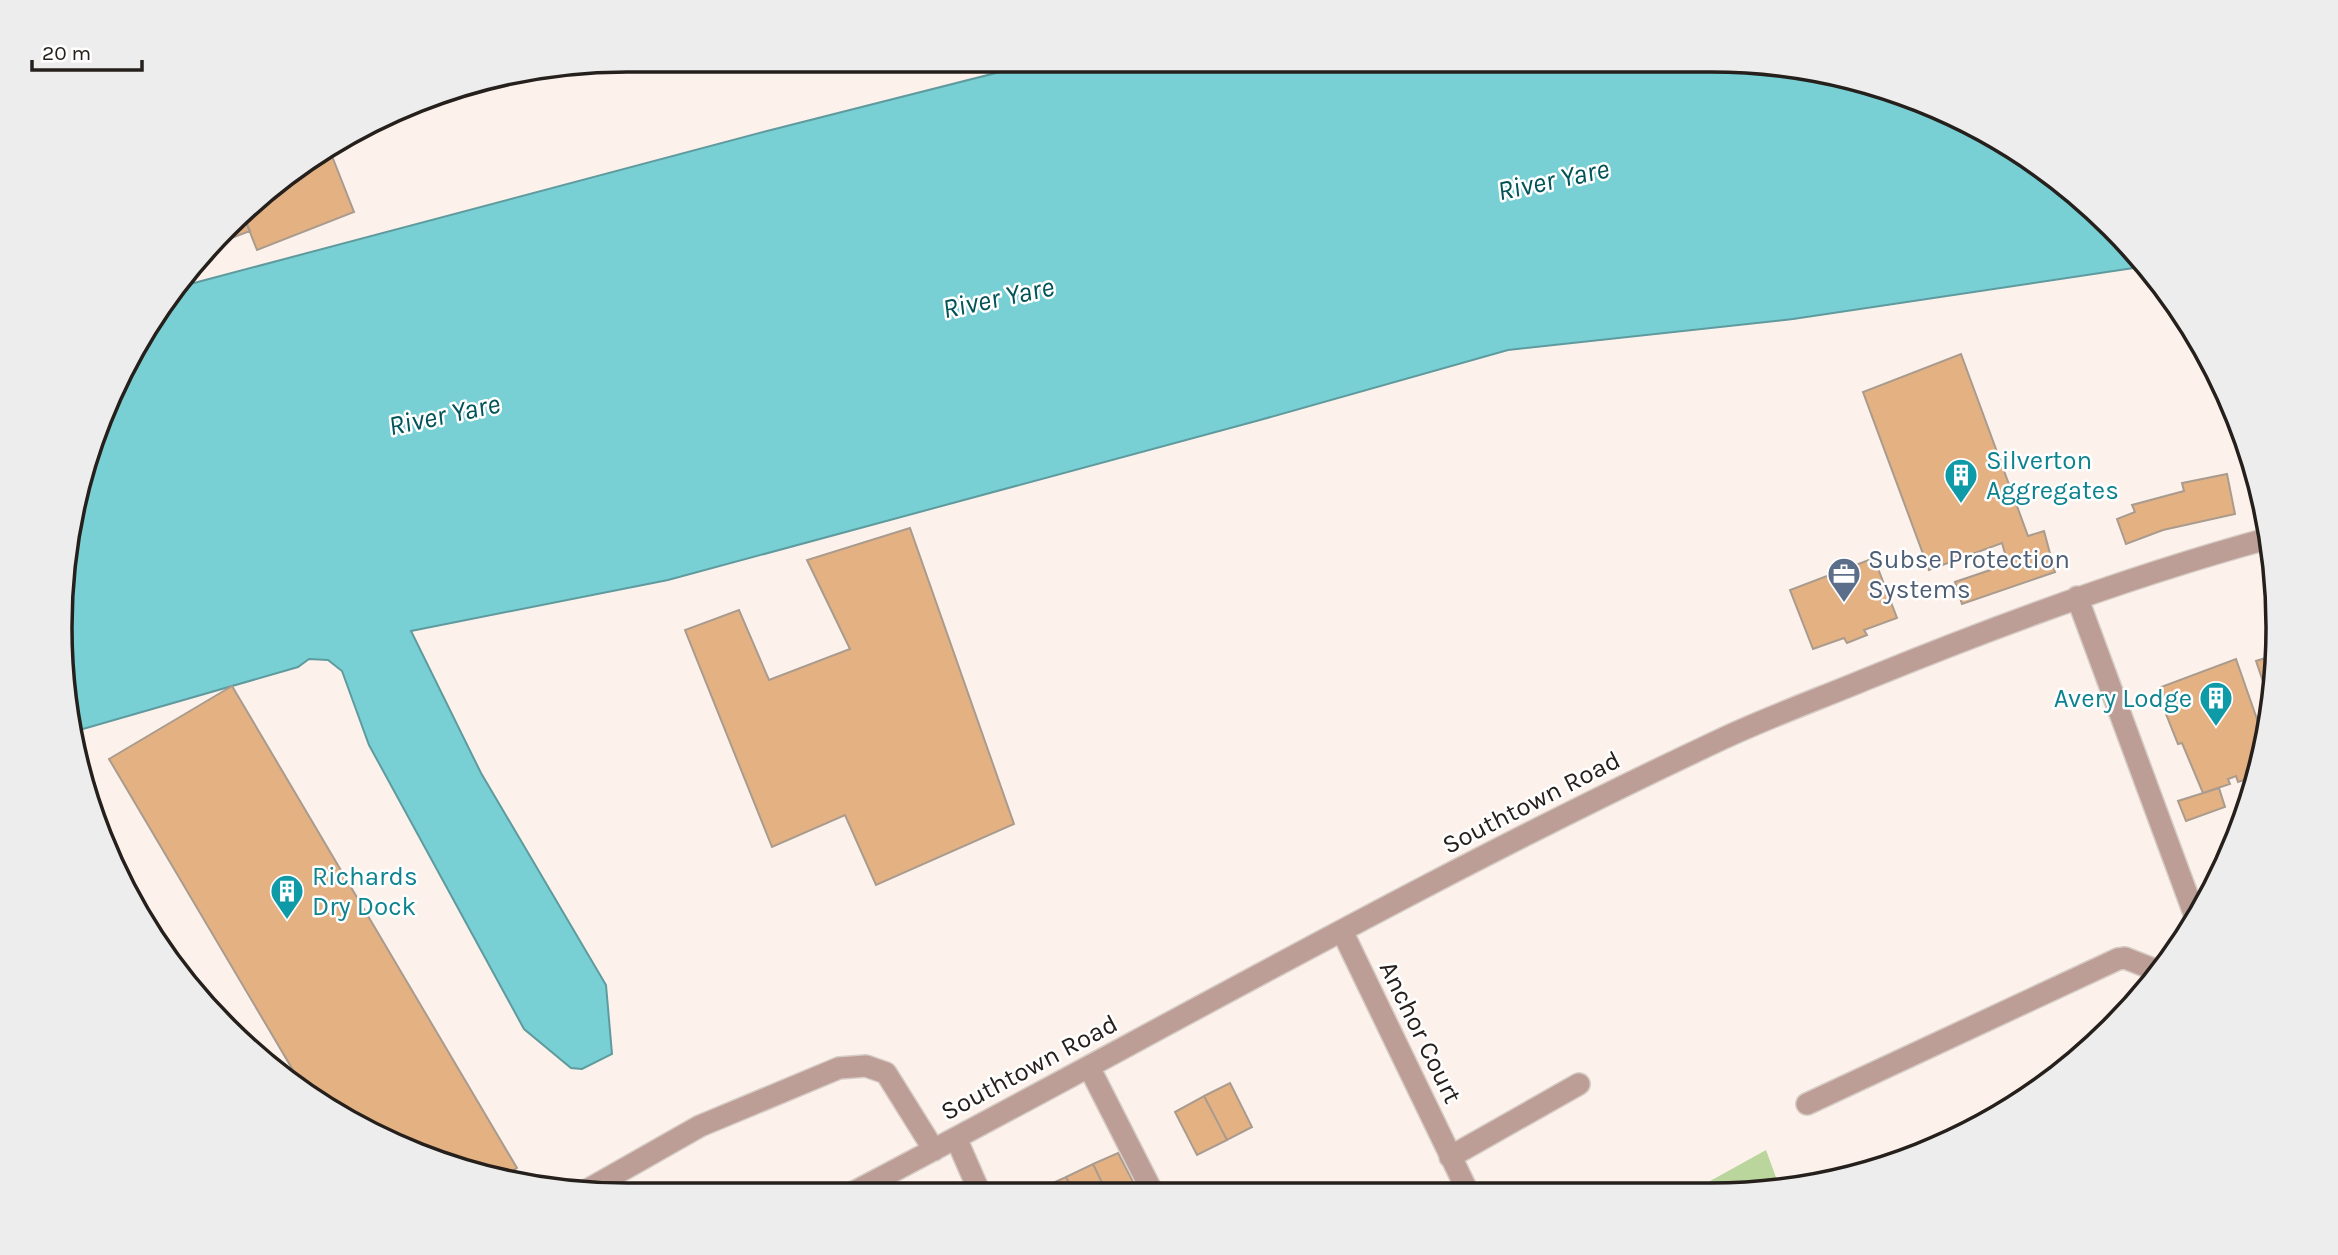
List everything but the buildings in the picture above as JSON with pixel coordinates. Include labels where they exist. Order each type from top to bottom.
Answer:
[{"type":"street","name":"Southtown Road","points":[[872,1183],[1519,838],[1727,737],[1958,642],[2077,597],[2197,557],[2259,541]]},
{"type":"street","points":[[2077,597],[2191,906]]},
{"type":"street","name":"Anchor Court","points":[[1342,931],[1463,1183]]},
{"type":"street","points":[[1807,1104],[2118,959],[2126,958],[2150,968]]},
{"type":"street","points":[[601,1182],[700,1126],[839,1068],[866,1066],[887,1073],[934,1150]]},
{"type":"street","points":[[1089,1067],[1148,1183]]},
{"type":"street","points":[[1450,1157],[1579,1084]]},
{"type":"street","points":[[956,1138],[976,1183]]},
{"type":"green space","points":[[1766,1150],[1777,1179],[1747,1182],[1706,1183]]},
{"type":"water","name":"River Yare","points":[[1000,72],[1747,73],[1819,82],[1854,91],[1889,101],[1956,129],[2019,165],[2049,187],[2077,210],[2134,268],[1793,319],[1508,350],[668,580],[411,631],[481,773],[606,985],[612,1054],[582,1069],[571,1068],[524,1029],[369,745],[342,671],[328,660],[309,659],[298,667],[81,730],[73,664],[72,628],[73,591],[82,519],[101,449],[129,382],[165,319],[191,284]]},
{"type":"place","name":"Silverton Aggregates","points":[[1961,505]]},
{"type":"place","name":"Subse Protection Systems","points":[[1844,604]]},
{"type":"place","name":"Avery Lodge","points":[[2216,728]]},
{"type":"place","name":"Richards Dry Dock","points":[[287,921]]}]
